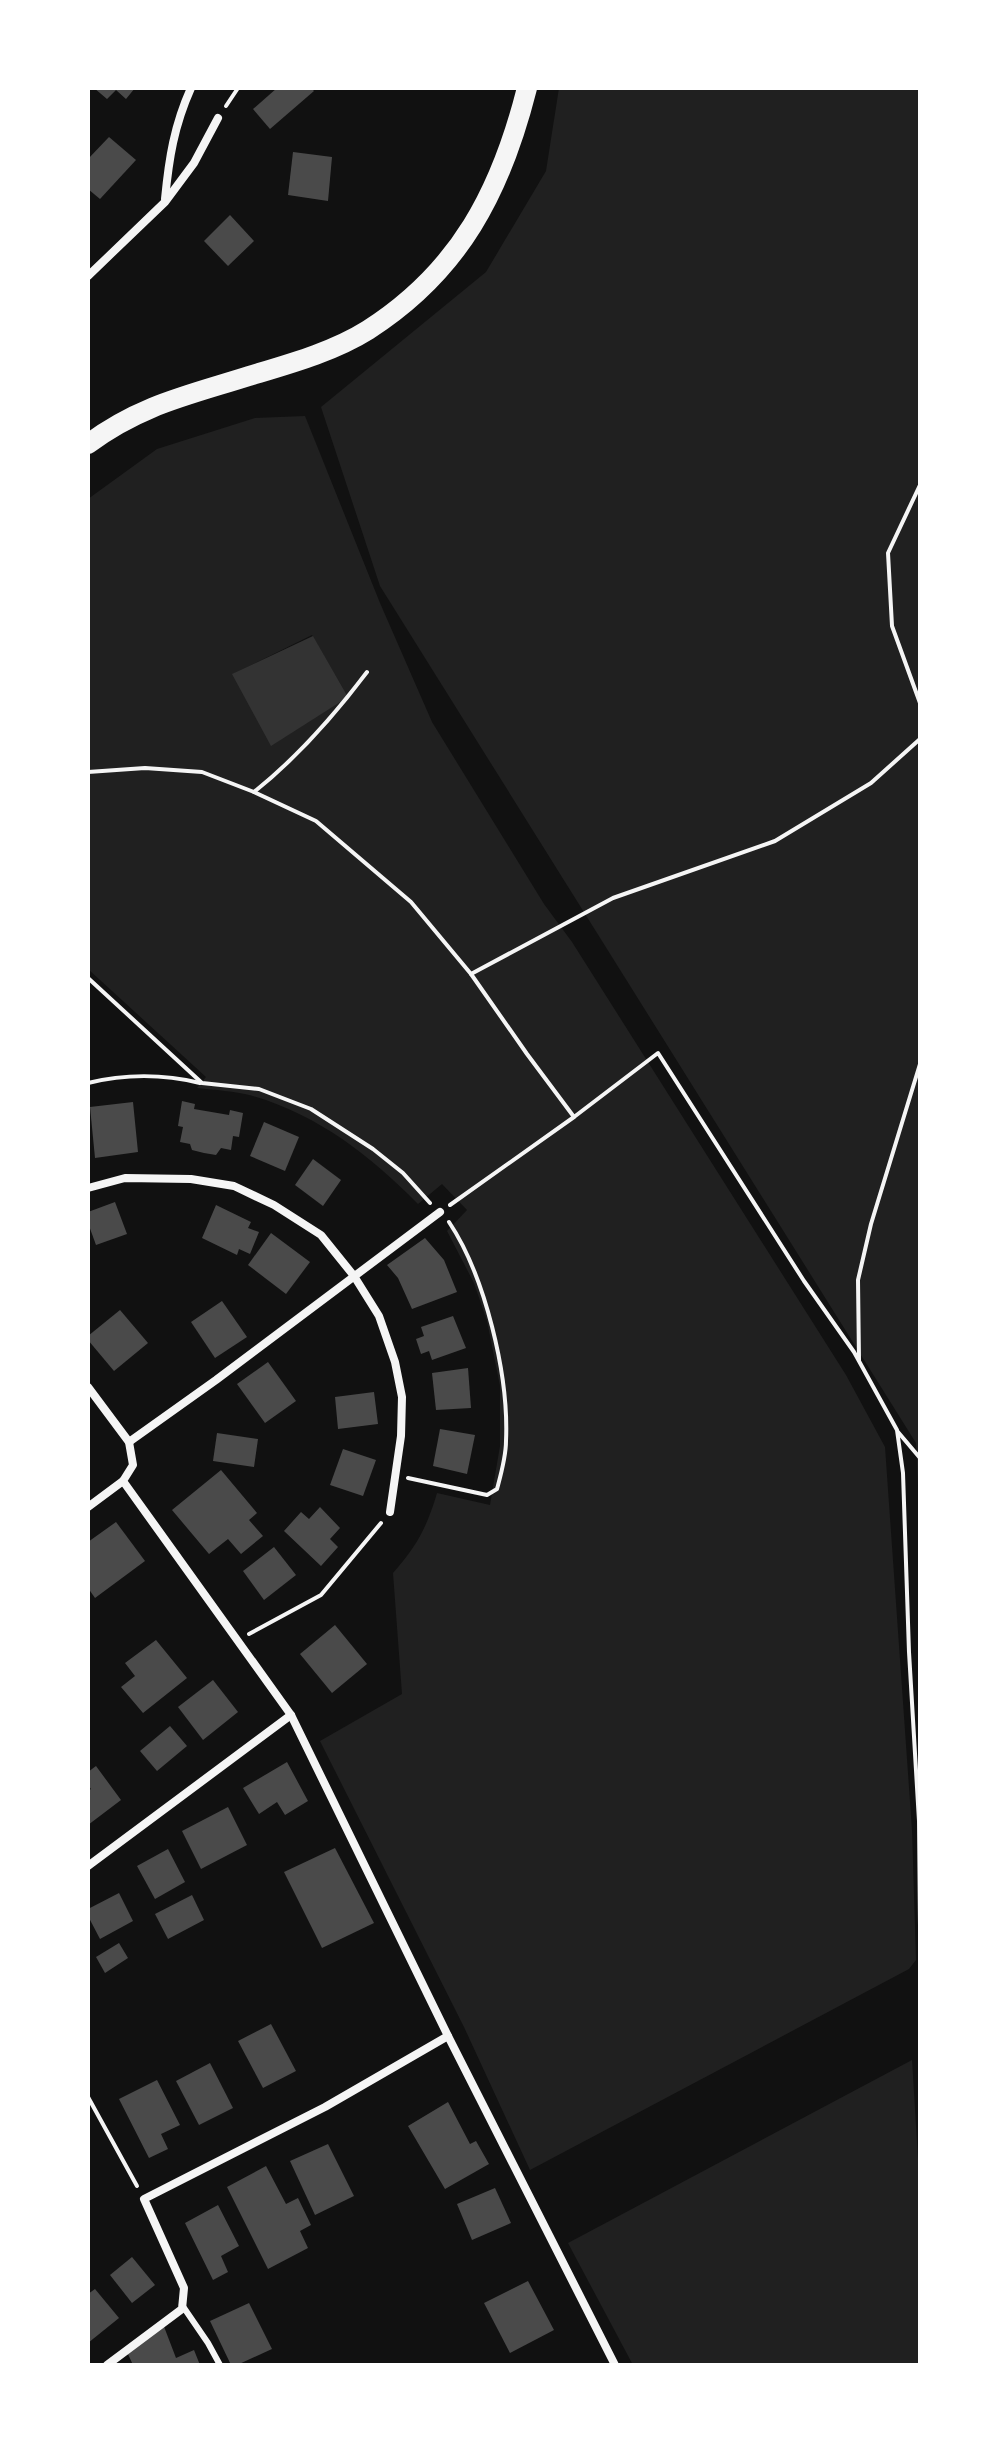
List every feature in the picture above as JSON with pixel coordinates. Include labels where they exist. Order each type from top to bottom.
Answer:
[{"type":"main road","points":[[88,444],[113,425],[163,402],[313,356],[366,331],[417,294],[462,244],[492,193],[514,138],[527,88]]},
{"type":"street","points":[[165,202],[178,117],[191,88]]},
{"type":"street","points":[[88,276],[165,202],[194,163],[218,118]]},
{"type":"street","points":[[88,1188],[125,1178],[191,1179],[234,1186],[274,1205],[321,1235],[354,1276],[379,1316],[395,1362],[402,1397],[401,1436],[390,1512]]},
{"type":"street","points":[[129,1442],[440,1212]]},
{"type":"street","points":[[88,1387],[129,1442],[133,1465],[123,1481],[88,1507]]},
{"type":"street","points":[[123,1481],[291,1715],[448,2036],[615,2365]]},
{"type":"street","points":[[88,1866],[291,1715]]},
{"type":"street","points":[[107,2365],[182,2309],[184,2288],[144,2199],[325,2107],[448,2036]]},
{"type":"lane","points":[[182,2305],[220,2365]]},
{"type":"path","points":[[218,118],[238,88]]},
{"type":"path","points":[[920,485],[888,553],[892,626],[920,703]]},
{"type":"path","points":[[254,792],[305,748],[337,713],[367,672]]},
{"type":"path","points":[[471,974],[613,898],[775,841],[871,783],[920,739]]},
{"type":"path","points":[[88,772],[145,768],[202,772],[316,821],[411,902],[471,974],[574,1117]]},
{"type":"path","points":[[88,978],[202,1083]]},
{"type":"path","points":[[440,1212],[658,1053],[859,1362],[897,1430],[920,1458]]},
{"type":"path","points":[[859,1362],[858,1280],[871,1224],[920,1064]]},
{"type":"path","points":[[88,1083],[122,1078],[174,1077],[259,1089],[311,1109],[373,1149],[403,1173],[459,1236],[490,1319],[501,1367],[505,1453],[497,1489],[487,1495],[394,1475]]},
{"type":"path","points":[[897,1430],[903,1473],[919,1821],[920,1926]]},
{"type":"path","points":[[236,1640],[321,1595],[390,1512]]},
{"type":"path","points":[[88,2097],[144,2199]]},
{"type":"shaded area","points":[[559,88],[920,88],[920,1528],[916,1443],[380,586],[321,407],[486,272],[546,171]]},
{"type":"shaded area","points":[[305,416],[380,603],[432,722],[544,904],[572,942],[846,1375],[885,1447],[912,1830],[916,1960],[909,1969],[530,2170],[464,2027],[320,1741],[402,1694],[393,1573],[420,1536],[437,1493],[490,1505],[500,1446],[500,1386],[487,1321],[474,1283],[447,1231],[467,1210],[442,1184],[418,1204],[362,1154],[300,1114],[253,1096],[197,1088],[206,1077],[88,969],[88,499],[157,449],[255,418]],"holes":[[[312,635],[348,697],[233,674]]]},
{"type":"shaded area","points":[[313,636],[348,697],[271,746],[232,674]]},
{"type":"shaded area","points":[[912,2060],[920,2192],[920,2365],[633,2365],[568,2243]]},
{"type":"building","points":[[94,88],[135,88],[126,99],[116,90],[107,99]]},
{"type":"building","points":[[277,88],[311,88],[314,91],[270,129],[253,109]]},
{"type":"building","points":[[109,137],[136,160],[100,199],[88,189],[88,159]]},
{"type":"building","points":[[293,152],[332,157],[328,201],[288,195]]},
{"type":"building","points":[[230,215],[254,241],[228,266],[204,241]]},
{"type":"building","points":[[182,1101],[195,1104],[194,1109],[229,1115],[230,1110],[243,1113],[239,1137],[233,1136],[231,1150],[221,1148],[216,1155],[192,1150],[190,1144],[180,1142],[183,1127],[178,1126]]},
{"type":"building","points":[[133,1102],[138,1152],[95,1158],[90,1107]]},
{"type":"building","points":[[264,1122],[299,1137],[285,1171],[250,1156]]},
{"type":"building","points":[[313,1159],[341,1180],[323,1206],[295,1185]]},
{"type":"building","points":[[115,1202],[127,1234],[96,1245],[88,1223],[88,1212]]},
{"type":"building","points":[[216,1205],[251,1222],[248,1228],[259,1232],[250,1254],[239,1249],[237,1255],[202,1238]]},
{"type":"building","points":[[271,1233],[310,1262],[286,1294],[248,1265]]},
{"type":"building","points":[[425,1238],[444,1260],[457,1292],[412,1309],[398,1278],[387,1265]]},
{"type":"building","points":[[222,1301],[247,1337],[215,1358],[191,1322]]},
{"type":"building","points":[[120,1310],[148,1343],[114,1371],[88,1336]]},
{"type":"building","points":[[453,1316],[466,1348],[432,1360],[429,1351],[421,1354],[416,1339],[424,1336],[421,1327]]},
{"type":"building","points":[[268,1362],[296,1401],[265,1423],[237,1384]]},
{"type":"building","points":[[468,1368],[471,1408],[436,1410],[432,1373]]},
{"type":"building","points":[[374,1392],[378,1424],[338,1429],[335,1397]]},
{"type":"building","points":[[440,1429],[475,1435],[467,1474],[433,1466]]},
{"type":"building","points":[[217,1433],[258,1439],[254,1467],[213,1461]]},
{"type":"building","points":[[343,1449],[376,1460],[363,1496],[330,1485]]},
{"type":"building","points":[[221,1470],[257,1513],[249,1520],[263,1536],[241,1554],[228,1539],[209,1554],[172,1510]]},
{"type":"building","points":[[320,1507],[340,1528],[330,1539],[338,1547],[321,1566],[284,1531],[301,1512],[309,1519]]},
{"type":"building","points":[[116,1522],[145,1561],[95,1598],[88,1588],[88,1542]]},
{"type":"building","points":[[274,1547],[296,1575],[264,1600],[243,1571]]},
{"type":"building","points":[[335,1625],[367,1664],[332,1693],[300,1654]]},
{"type":"building","points":[[156,1640],[187,1678],[143,1713],[121,1687],[135,1676],[125,1663]]},
{"type":"building","points":[[213,1680],[238,1712],[203,1740],[178,1707]]},
{"type":"building","points":[[170,1726],[187,1746],[157,1771],[140,1751]]},
{"type":"building","points":[[287,1762],[308,1801],[285,1815],[277,1802],[259,1814],[243,1788]]},
{"type":"building","points":[[96,1766],[121,1800],[88,1825],[88,1791],[91,1789],[88,1772]]},
{"type":"building","points":[[228,1807],[247,1845],[201,1869],[182,1831]]},
{"type":"building","points":[[335,1848],[374,1923],[322,1948],[284,1872]]},
{"type":"building","points":[[168,1849],[185,1882],[155,1899],[137,1866]]},
{"type":"building","points":[[119,1893],[133,1921],[100,1939],[88,1916],[88,1909]]},
{"type":"building","points":[[192,1895],[204,1920],[168,1939],[155,1914]]},
{"type":"building","points":[[119,1943],[128,1958],[105,1973],[96,1957]]},
{"type":"building","points":[[271,2024],[296,2071],[263,2088],[238,2041]]},
{"type":"building","points":[[210,2063],[233,2108],[199,2125],[176,2081]]},
{"type":"building","points":[[157,2080],[180,2125],[161,2134],[168,2149],[149,2158],[119,2099]]},
{"type":"building","points":[[448,2102],[470,2144],[476,2141],[489,2164],[445,2189],[408,2126]]},
{"type":"building","points":[[328,2144],[354,2196],[315,2215],[290,2161]]},
{"type":"building","points":[[266,2166],[286,2204],[298,2198],[311,2225],[300,2231],[308,2248],[268,2269],[227,2187]]},
{"type":"building","points":[[495,2188],[511,2223],[472,2240],[457,2204]]},
{"type":"building","points":[[218,2205],[239,2246],[221,2256],[228,2272],[213,2280],[185,2223]]},
{"type":"building","points":[[132,2257],[155,2285],[132,2303],[110,2275]]},
{"type":"building","points":[[528,2281],[554,2330],[510,2353],[484,2303]]},
{"type":"building","points":[[95,2289],[119,2318],[88,2343],[88,2294]]},
{"type":"building","points":[[249,2303],[272,2349],[231,2365],[210,2321]]},
{"type":"building","points":[[163,2324],[176,2358],[194,2350],[200,2365],[133,2365],[127,2352]]}]
